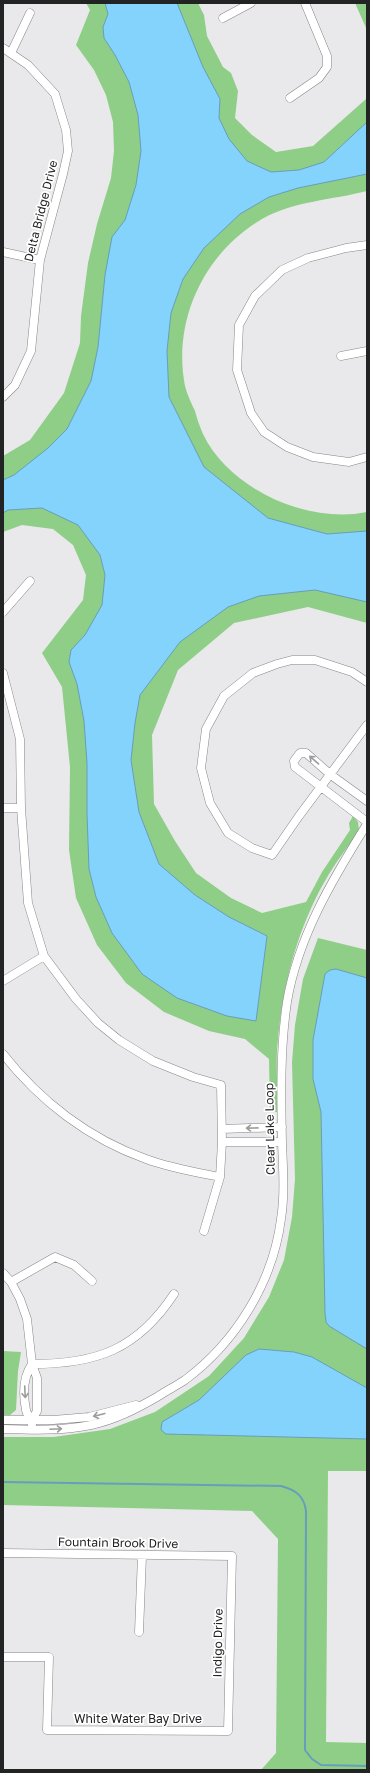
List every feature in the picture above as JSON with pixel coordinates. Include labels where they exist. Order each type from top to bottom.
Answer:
[{"type":"street","points":[[223,18],[251,3]]},
{"type":"street","points":[[290,98],[319,78],[326,67],[327,56],[305,3]]},
{"type":"street","points":[[11,53],[30,14]]},
{"type":"street","name":"Delta Bridge Drive","points":[[3,48],[28,65],[55,94],[66,130],[68,151],[40,260],[31,351],[15,385],[3,397]]},
{"type":"street","points":[[367,245],[346,248],[308,258],[282,270],[255,296],[239,325],[237,370],[251,413],[264,432],[287,447],[313,457],[349,462],[367,457]]},
{"type":"street","points":[[3,252],[40,260]]},
{"type":"street","points":[[341,356],[367,351]]},
{"type":"street","points":[[3,612],[30,581]]},
{"type":"street","points":[[367,682],[352,672],[315,660],[292,660],[277,664],[253,674],[224,696],[206,729],[201,768],[210,803],[228,833],[252,848],[272,855],[299,816],[367,725]]},
{"type":"street","points":[[3,673],[20,739],[21,808],[28,903],[44,956],[76,999],[98,1023],[119,1040],[153,1061],[193,1077],[221,1085],[222,1142],[220,1177],[204,1231]]},
{"type":"street","points":[[367,801],[331,775],[306,754],[300,754],[294,761],[295,767],[367,823]]},
{"type":"street","points":[[3,808],[21,808]]},
{"type":"street","name":"Clear Lake Loop","points":[[3,1429],[56,1430],[92,1425],[130,1412],[184,1381],[222,1346],[240,1325],[265,1279],[276,1249],[281,1219],[283,1194],[283,1030],[294,970],[302,944],[334,877],[367,823]]},
{"type":"street","points":[[3,982],[44,956]]},
{"type":"street","points":[[3,1054],[19,1074],[70,1120],[115,1146],[145,1159],[170,1167],[220,1177]]},
{"type":"street","points":[[222,1129],[282,1128]]},
{"type":"street","points":[[222,1142],[282,1142]]},
{"type":"street","points":[[11,1282],[55,1257],[74,1265],[92,1281]]},
{"type":"street","points":[[3,1273],[11,1282],[20,1299],[27,1320],[32,1364],[37,1378],[37,1411],[32,1420],[32,1430]]},
{"type":"street","points":[[32,1364],[60,1364],[88,1360],[111,1351],[132,1340],[147,1328],[164,1310],[174,1294]]},
{"type":"street","points":[[32,1364],[26,1372],[25,1386],[26,1412],[32,1420]]},
{"type":"street","name":"Clear Lake Loop","points":[[3,1420],[89,1417],[150,1401]]},
{"type":"street","name":"Fountain Brook Drive","points":[[3,1553],[232,1556]]},
{"type":"street","points":[[139,1632],[142,1556]]},
{"type":"street","name":"Indigo Drive","points":[[228,1731],[232,1556]]},
{"type":"street","name":"White Water Bay Drive","points":[[3,1657],[49,1657],[47,1730],[228,1731]]},
{"type":"green space","points":[[86,3],[198,3],[204,15],[207,36],[223,67],[231,73],[238,91],[235,118],[252,135],[276,152],[313,146],[366,99],[367,96],[367,191],[287,208],[262,219],[242,233],[224,250],[209,269],[197,290],[189,313],[184,337],[182,361],[187,392],[203,434],[210,447],[230,470],[255,489],[295,507],[331,514],[358,514],[367,512],[367,623],[308,607],[234,623],[178,670],[152,735],[154,804],[175,841],[196,873],[231,898],[262,913],[306,902],[322,872],[350,830],[349,823],[353,816],[358,822],[359,831],[332,868],[318,894],[308,915],[292,960],[282,1005],[279,1028],[277,1051],[278,1112],[270,1112],[269,1059],[245,1039],[209,1031],[164,1012],[126,983],[97,945],[76,898],[69,850],[70,767],[62,687],[42,653],[83,600],[86,575],[73,545],[53,529],[22,525],[3,532],[3,456],[30,440],[64,393],[80,343],[81,316],[88,263],[97,224],[111,178],[114,151],[113,122],[106,95],[94,70],[76,45],[90,10]]},
{"type":"green space","points":[[355,3],[367,3],[367,30]]},
{"type":"green space","points":[[318,938],[367,950],[367,1471],[328,1471],[326,1742],[367,1743],[367,1770],[261,1770],[276,1753],[278,1539],[252,1511],[3,1505],[3,1437],[54,1437],[110,1429],[155,1412],[209,1376],[244,1338],[269,1297],[284,1260],[292,1217],[295,1179],[292,1062],[295,1025],[303,979]]},
{"type":"green space","points":[[3,1351],[21,1352],[18,1371],[16,1410],[10,1415],[3,1415]]},
{"type":"water","points":[[105,3],[177,3],[203,67],[220,99],[219,118],[229,139],[247,161],[271,172],[299,170],[324,162],[367,122],[367,174],[298,188],[269,197],[240,214],[204,248],[183,279],[171,313],[167,351],[169,397],[204,467],[268,518],[327,534],[367,531],[367,602],[315,590],[259,596],[228,607],[180,642],[140,695],[131,760],[139,812],[159,864],[195,895],[229,917],[267,936],[256,1021],[227,1016],[177,998],[142,974],[112,933],[96,897],[89,869],[87,763],[84,721],[77,684],[69,662],[71,650],[85,635],[102,605],[105,575],[100,555],[78,525],[42,508],[8,510],[3,513],[3,480],[14,475],[48,448],[67,429],[91,381],[98,347],[105,275],[112,237],[125,220],[136,185],[141,151],[138,115],[129,82],[104,38],[103,27],[108,14]]},
{"type":"water","points":[[336,969],[367,978],[367,1349],[329,1326],[326,1322],[325,1313],[321,1112],[313,1079],[313,1040],[325,974],[330,970]]},
{"type":"water","points":[[259,1349],[294,1352],[312,1357],[367,1388],[367,1439],[166,1434],[161,1430],[162,1422],[199,1400],[246,1355]]},
{"type":"waterway","points":[[3,1482],[281,1486],[291,1489],[298,1494],[303,1501],[306,1511],[305,1750],[312,1759],[321,1765],[367,1766]]}]
